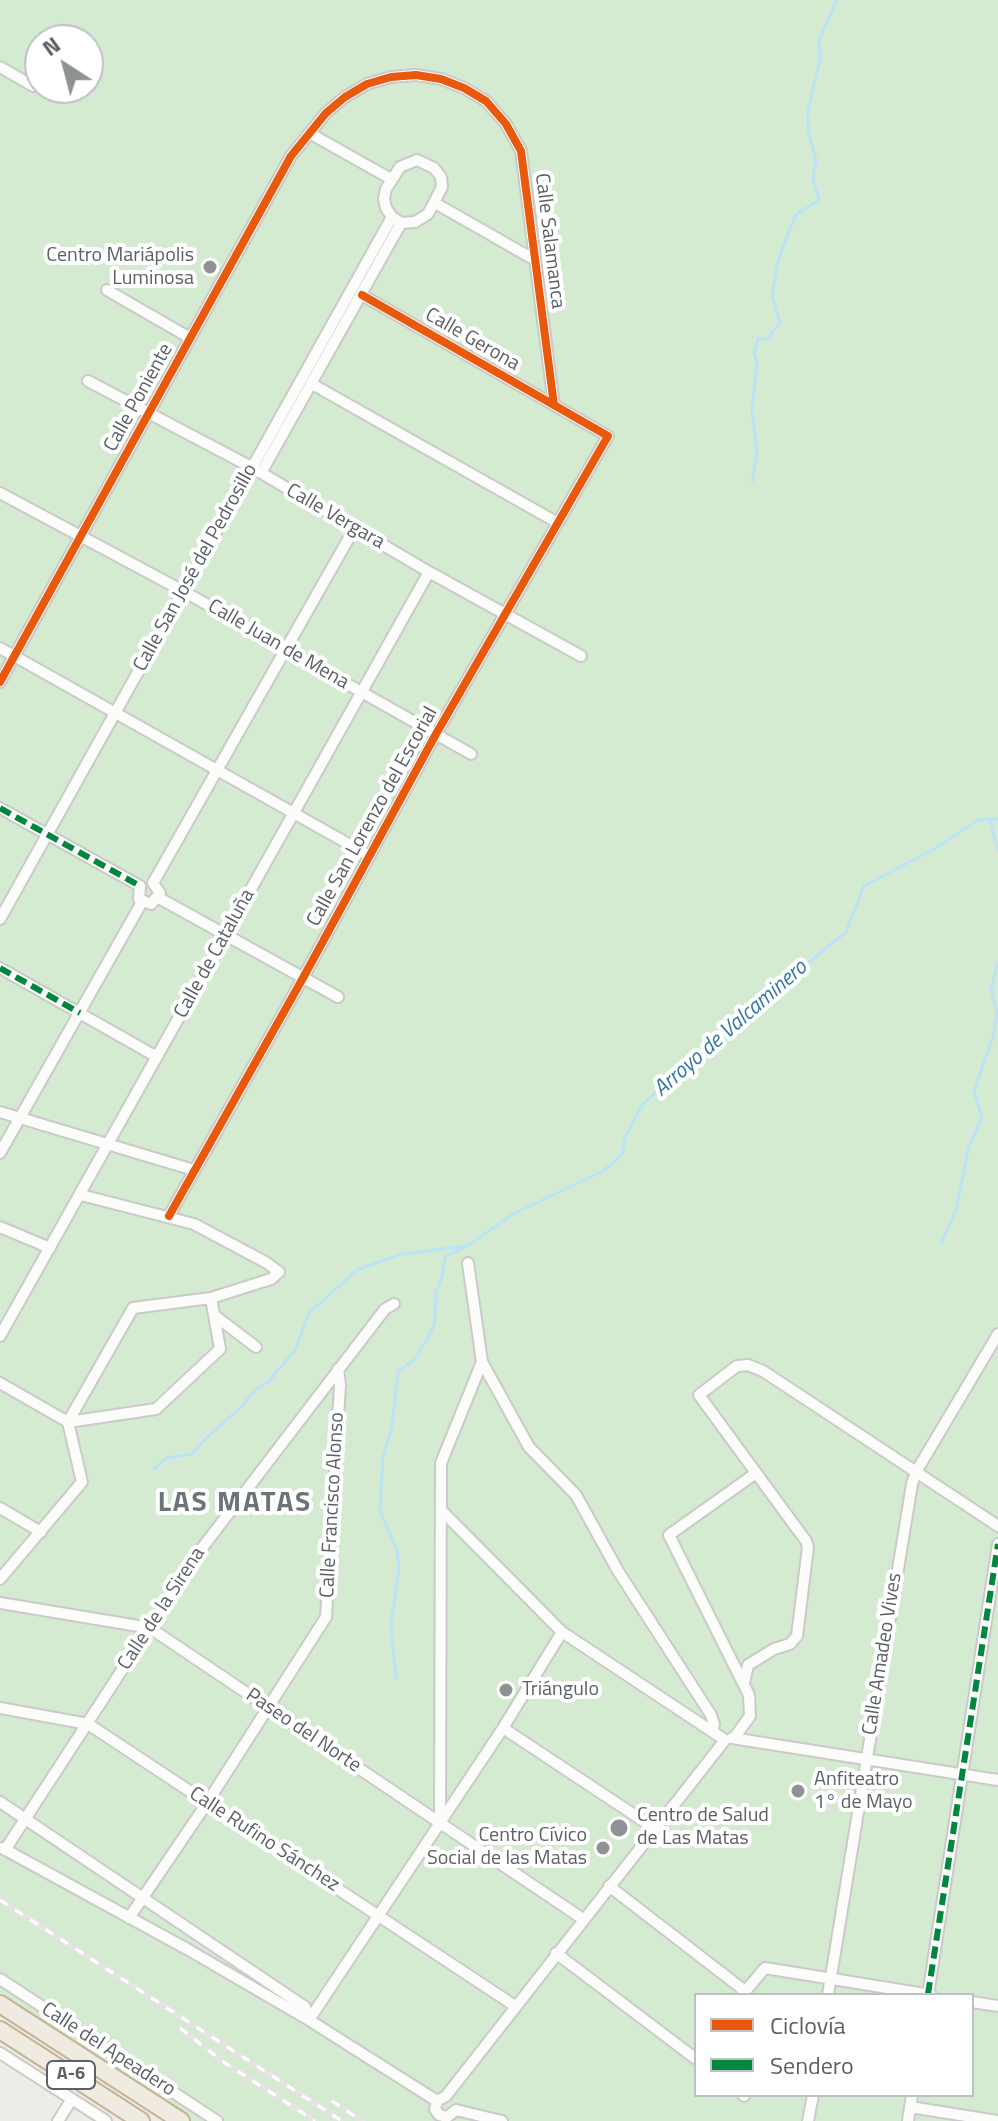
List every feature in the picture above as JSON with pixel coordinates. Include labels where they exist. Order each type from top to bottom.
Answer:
[{"type":"highway","points":[[0,1998],[55,2040]]},
{"type":"highway","name":"A-6","points":[[0,2004],[181,2121]]},
{"type":"highway","name":"A-6","points":[[0,2030],[141,2121]]},
{"type":"street","points":[[0,67],[24,81]]},
{"type":"street","name":"Calle Salamanca","points":[[311,134],[326,113],[345,97],[367,84],[391,77],[416,75],[441,79],[486,101],[506,124],[521,151],[554,405]]},
{"type":"street","points":[[311,134],[391,179]]},
{"type":"street","name":"Calle Poniente","points":[[0,682],[291,156],[311,134]]},
{"type":"street","points":[[417,160],[438,171],[442,182],[435,203],[422,218],[408,224],[396,220],[384,199],[391,179],[400,167],[417,160]]},
{"type":"street","points":[[435,203],[535,260]]},
{"type":"street","name":"Calle San José del Pedrosillo","points":[[0,919],[183,591],[312,384],[362,295],[396,220]]},
{"type":"street","name":"Calle San José del Pedrosillo","points":[[257,471],[396,220]]},
{"type":"street","points":[[107,290],[190,338]]},
{"type":"street","name":"Calle Gerona","points":[[362,295],[608,436]]},
{"type":"street","name":"Calle Vergara","points":[[88,381],[257,471],[429,572],[581,656]]},
{"type":"street","points":[[312,384],[558,523]]},
{"type":"street","name":"Calle San Lorenzo del Escorial","points":[[169,1216],[436,734],[608,436]]},
{"type":"street","name":"Calle Juan de Mena","points":[[0,493],[183,591],[471,754]]},
{"type":"street","points":[[153,883],[354,529]]},
{"type":"street","name":"Calle de Cataluña","points":[[0,1336],[429,572]]},
{"type":"street","points":[[0,648],[370,856]]},
{"type":"street","points":[[0,808],[140,886]]},
{"type":"street","points":[[146,882],[153,883],[159,889],[159,898],[151,904],[142,902],[138,895],[140,886],[146,882]]},
{"type":"street","points":[[159,898],[338,997]]},
{"type":"street","points":[[0,1153],[142,902]]},
{"type":"street","points":[[0,968],[157,1057]]},
{"type":"street","points":[[0,1112],[194,1170]]},
{"type":"street","points":[[0,1579],[82,1482],[68,1422],[133,1308],[211,1298],[271,1279],[279,1272],[194,1224],[81,1195]]},
{"type":"street","points":[[0,1227],[50,1248]]},
{"type":"street","points":[[468,1263],[482,1362],[529,1447],[576,1495],[618,1571],[711,1715],[713,1730]]},
{"type":"street","points":[[0,1383],[68,1422],[156,1409],[220,1349],[211,1298]]},
{"type":"street","name":"Calle de la Sirena","points":[[3,1849],[26,1819],[196,1556],[385,1309],[394,1304]]},
{"type":"street","points":[[214,1315],[256,1347]]},
{"type":"street","name":"Calle Amadeo Vives","points":[[828,1993],[916,1472],[998,1334]]},
{"type":"street","points":[[440,1823],[441,1463],[482,1362]]},
{"type":"street","points":[[744,1683],[748,1665],[774,1649],[790,1644],[797,1636],[808,1547],[699,1395],[737,1366],[748,1365],[763,1371],[998,1526]]},
{"type":"street","name":"Calle Francisco Alonso","points":[[133,1920],[143,1897],[326,1617],[339,1401],[338,1369]]},
{"type":"street","points":[[456,2110],[451,2116],[443,2117],[435,2109],[654,1828],[750,1716],[749,1695],[744,1683],[669,1535],[756,1473]]},
{"type":"street","points":[[0,1508],[41,1532]]},
{"type":"street","points":[[443,1512],[562,1632],[730,1739],[998,1780]]},
{"type":"street","points":[[930,1993],[998,1544]]},
{"type":"street","name":"Paseo del Norte","points":[[0,1603],[150,1628],[583,1919]]},
{"type":"street","points":[[309,2020],[503,1728],[562,1632]]},
{"type":"street","name":"Calle Rufino Sánchez","points":[[0,1708],[88,1724],[515,2006]]},
{"type":"street","points":[[503,1728],[654,1828]]},
{"type":"street","points":[[0,1802],[305,2007],[309,2020]]},
{"type":"street","points":[[3,1849],[309,2020],[441,2098],[454,2099],[456,2110]]},
{"type":"street","points":[[609,1886],[744,1993],[765,1968],[918,1993]]},
{"type":"street","points":[[133,1920],[160,1910]]},
{"type":"street","points":[[556,1953],[694,2056]]},
{"type":"street","name":"Calle del Apeadero","points":[[0,1979],[217,2121]]},
{"type":"street","points":[[974,2002],[998,2006]]},
{"type":"street","points":[[0,2053],[106,2121]]},
{"type":"street","points":[[808,2121],[813,2097]]},
{"type":"street","points":[[908,2121],[912,2097]]},
{"type":"street","points":[[58,2121],[72,2099]]},
{"type":"street","points":[[910,2107],[998,2121]]},
{"type":"street","points":[[456,2110],[502,2121]]},
{"type":"green space","points":[[0,0],[998,0],[998,2121],[176,2121],[0,2014]]},
{"type":"waterway","points":[[752,482],[757,452],[752,411],[757,362],[754,353],[758,339],[767,339],[780,323],[772,295],[778,261],[790,229],[796,215],[819,200],[813,179],[816,160],[809,135],[808,111],[820,59],[819,40],[837,0]]},
{"type":"waterway","name":"Arroyo de Valcaminero","points":[[396,1679],[391,1625],[399,1567],[397,1550],[380,1511],[383,1457],[392,1426],[398,1372],[415,1359],[435,1322],[436,1291],[445,1257],[515,1213],[603,1171],[622,1155],[625,1137],[643,1104],[681,1070],[722,1043],[761,1001],[846,932],[864,886],[936,848],[978,820],[998,819]]},
{"type":"waterway","points":[[990,820],[998,851]]},
{"type":"waterway","points":[[941,1244],[956,1210],[969,1146],[982,1118],[974,1091],[994,1034],[997,1011],[991,989],[998,963]]},
{"type":"waterway","points":[[154,1469],[166,1458],[192,1454],[256,1389],[269,1381],[295,1350],[309,1313],[357,1270],[401,1254],[465,1246]]},
{"type":"railway","points":[[0,1900],[342,2121]]},
{"type":"railway","points":[[180,2028],[225,2063],[315,2121]]},
{"type":"railway","points":[[332,2101],[362,2121]]},
{"type":"marked path","points":[[0,808],[140,886]]},
{"type":"marked path","points":[[0,968],[80,1013]]},
{"type":"marked path","points":[[928,1993],[998,1544]]},
{"type":"cycle path","points":[[0,682],[291,156],[326,113],[367,84],[391,77],[416,75],[441,79],[486,101],[506,124],[521,151],[554,405]]},
{"type":"cycle path","points":[[169,1216],[436,734],[608,436],[362,295]]},
{"type":"place","name":"Centro Mariápolis Luminosa","points":[[210,267]]},
{"type":"place","name":"Triángulo","points":[[506,1690]]},
{"type":"place","name":"Anfiteatro 1° de Mayo","points":[[798,1791]]},
{"type":"place","name":"Centro de Salud de Las Matas","points":[[619,1828]]},
{"type":"place","name":"Centro Cívico Social de las Matas","points":[[603,1848]]},
{"type":"district","name":"LAS MATAS","points":[[235,1504]]}]
